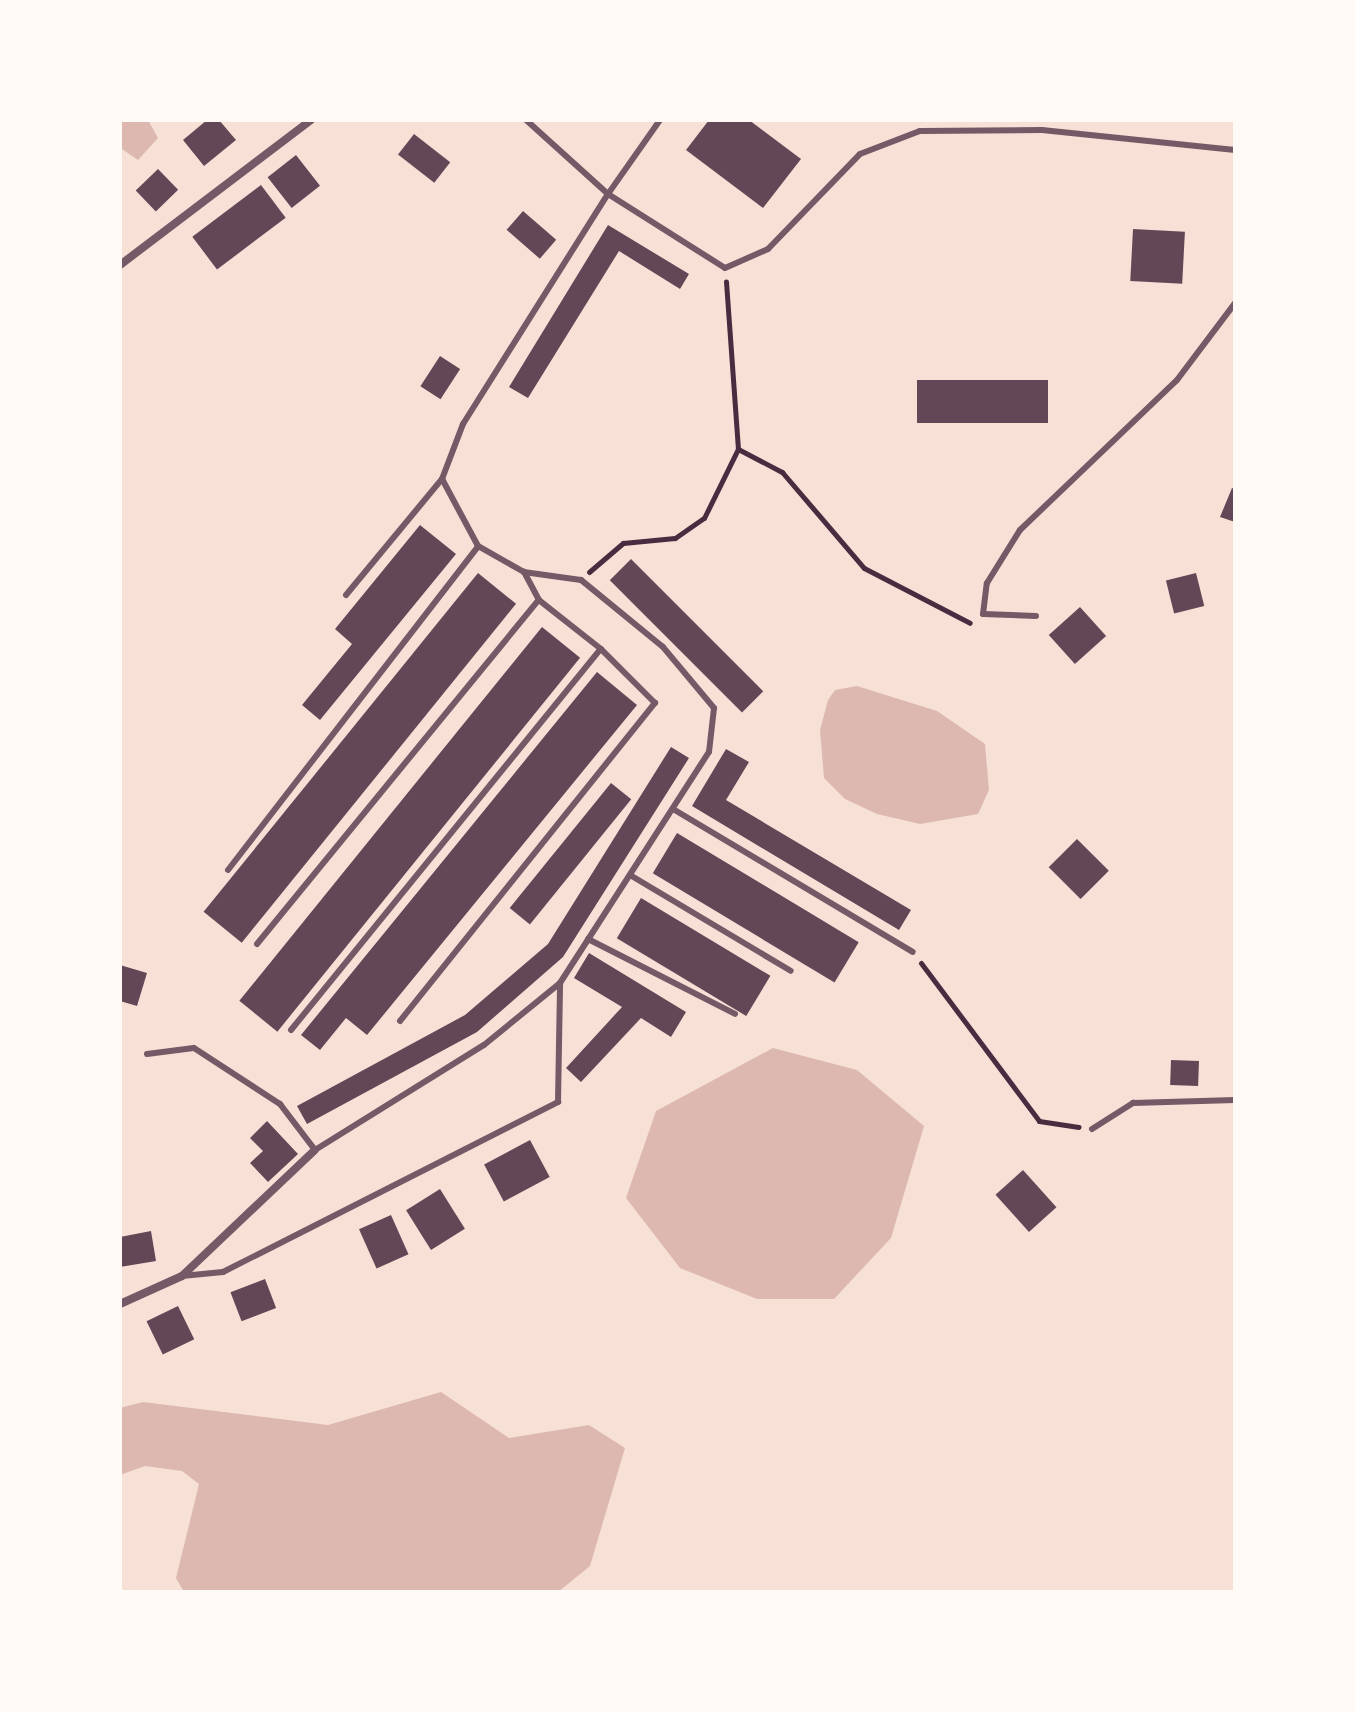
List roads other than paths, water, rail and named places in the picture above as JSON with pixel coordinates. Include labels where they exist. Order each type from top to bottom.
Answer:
[{"type":"street","points":[[120,265],[311,120]]},
{"type":"street","points":[[120,1304],[182,1276],[315,1150]]},
{"type":"lane","points":[[526,120],[608,194],[725,268],[768,249],[860,154],[920,131],[1042,130],[1235,150]]},
{"type":"lane","points":[[346,595],[442,479],[463,424],[608,194],[660,120]]},
{"type":"lane","points":[[1036,616],[983,614],[987,583],[1003,556],[1020,530],[1177,380],[1235,303]]},
{"type":"lane","points":[[147,1054],[194,1048],[280,1104],[315,1150],[484,1045],[560,983],[709,752],[714,708],[663,647],[581,580],[524,572],[478,546],[442,479]]},
{"type":"lane","points":[[228,870],[478,546]]},
{"type":"lane","points":[[400,1021],[655,703],[601,649],[539,600],[524,572]]},
{"type":"lane","points":[[257,944],[539,600]]},
{"type":"lane","points":[[291,1030],[601,649]]},
{"type":"lane","points":[[673,809],[913,952]]},
{"type":"lane","points":[[630,875],[791,971]]},
{"type":"lane","points":[[588,939],[735,1014]]},
{"type":"lane","points":[[182,1276],[223,1272],[558,1102],[560,983]]},
{"type":"lane","points":[[1092,1129],[1133,1103],[1235,1100]]}]
